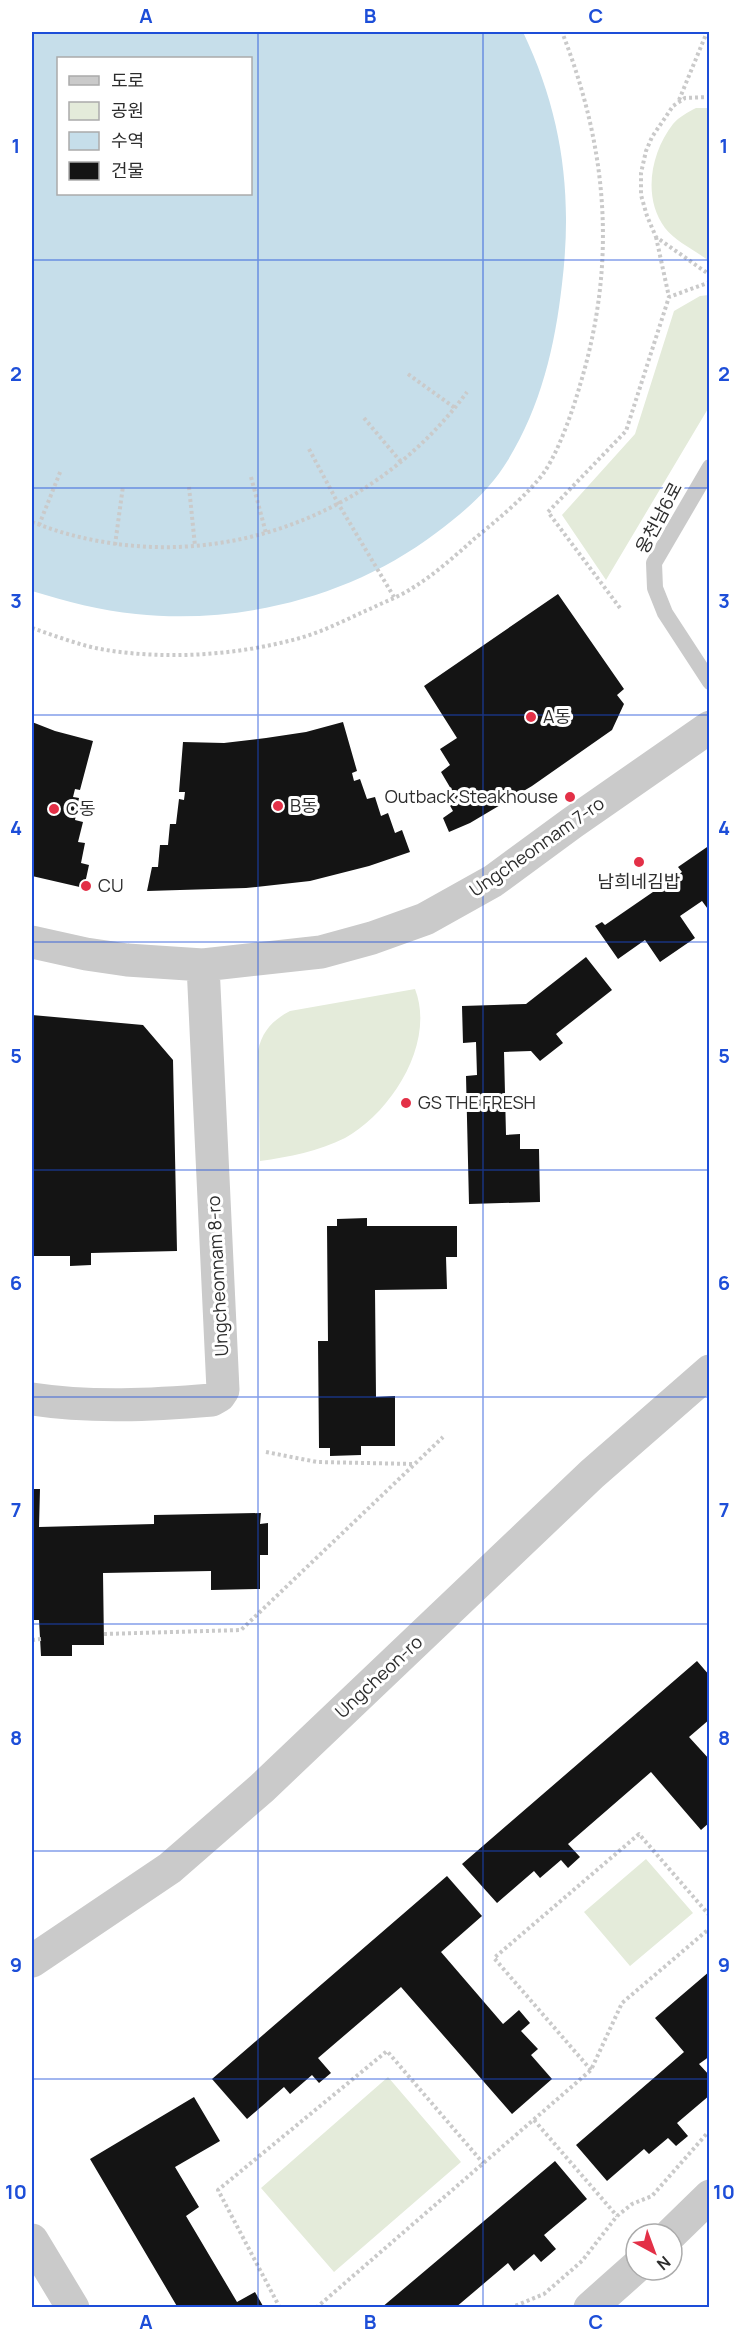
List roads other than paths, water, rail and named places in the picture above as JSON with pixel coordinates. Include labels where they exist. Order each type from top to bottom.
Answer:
[{"type":"street","name":"Ungcheonnam 7-ro","points":[[32,942],[127,960],[203,965],[321,952],[372,938],[425,919],[493,881],[710,727]]},
{"type":"street","name":"Ungcheonnam 8-ro","points":[[32,1399],[50,1402],[135,1405],[212,1400],[223,1390],[203,965]]},
{"type":"street","name":"Ungcheon-ro","points":[[32,1961],[170,1868],[245,1803],[592,1474],[710,1371]]},
{"type":"street","points":[[683,2222],[710,2196]]},
{"type":"street","points":[[32,2240],[73,2307]]},
{"type":"street","points":[[590,2307],[624,2277]]},
{"type":"lane","name":"웅천남6로","points":[[710,467],[654,563],[655,588],[665,613],[710,682]]},
{"type":"water","points":[[32,32],[523,32],[547,93],[561,155],[565,186],[565,250],[555,330],[545,375],[520,439],[501,471],[466,509],[404,555],[369,574],[294,601],[255,610],[216,615],[176,616],[110,611],[32,591]]},
{"type":"place","name":"A동","points":[[531,717]]},
{"type":"place","name":"Outback Steakhouse","points":[[570,797]]},
{"type":"place","name":"B동","points":[[278,806]]},
{"type":"place","name":"C동","points":[[54,809]]},
{"type":"place","name":"남희네김밥","points":[[639,862]]},
{"type":"place","name":"CU","points":[[86,886]]},
{"type":"place","name":"GS THE FRESH","points":[[406,1103]]}]
